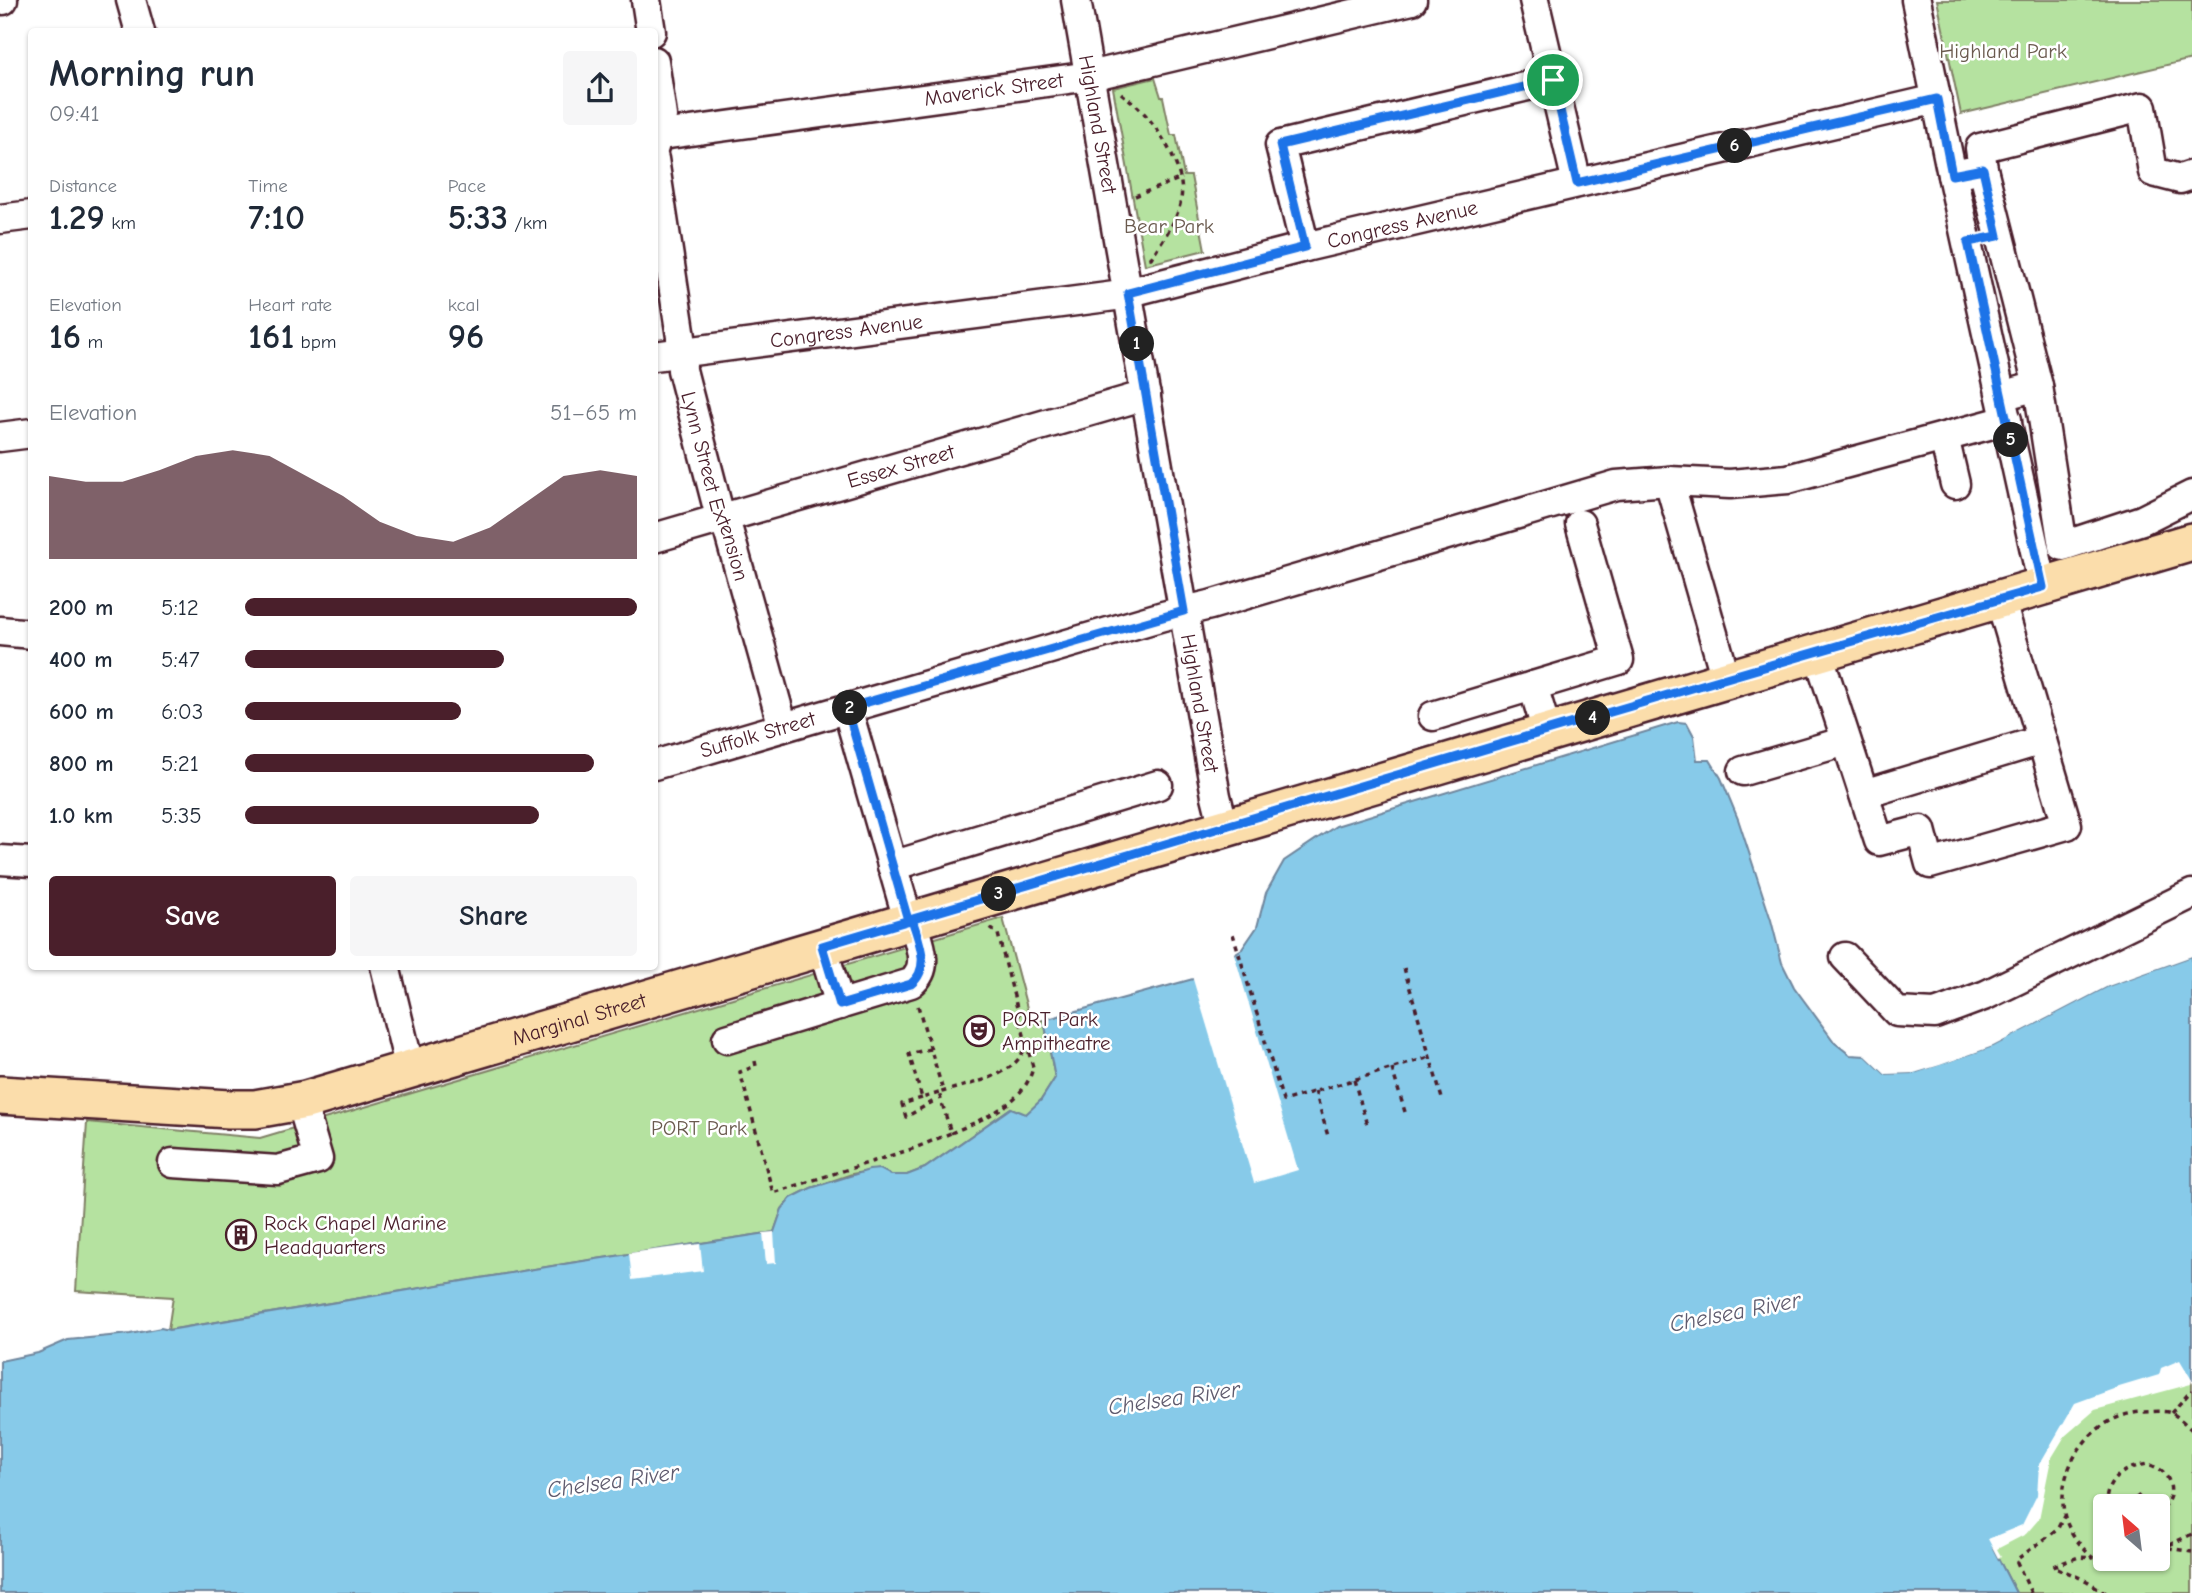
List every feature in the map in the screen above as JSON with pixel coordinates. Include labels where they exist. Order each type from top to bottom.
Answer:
[{"type":"main road","name":"Marginal Street","points":[[0,1095],[229,1109],[255,1109],[301,1101],[2192,542]]},
{"type":"street","points":[[131,0],[139,28]]},
{"type":"street","points":[[646,0],[650,28]]},
{"type":"street","name":"Highland Street","points":[[1076,0],[1224,828]]},
{"type":"street","name":"Maverick Street","points":[[658,145],[1090,76],[1412,0]]},
{"type":"street","points":[[1534,0],[1577,183]]},
{"type":"street","points":[[1916,0],[2043,587]]},
{"type":"street","points":[[1305,247],[1280,145],[1553,80]]},
{"type":"street","name":"Lynn Street Extension","points":[[658,88],[662,116],[658,133]]},
{"type":"street","name":"Congress Avenue","points":[[668,354],[1128,293],[1305,247],[1937,99]]},
{"type":"street","points":[[2192,175],[2180,179],[2153,172],[2142,107],[1980,148],[1998,236],[2038,386],[2063,546],[2142,520],[2192,495]]},
{"type":"street","name":"Lynn Street Extension","points":[[658,167],[681,337],[668,354],[682,370],[717,505],[729,533],[783,727]]},
{"type":"street","points":[[1952,175],[1983,169]]},
{"type":"street","points":[[0,219],[28,216]]},
{"type":"street","points":[[1968,242],[1998,236]]},
{"type":"street","name":"Suffolk Street","points":[[658,764],[1616,485],[1669,481],[1730,484],[1788,479],[1944,437],[2004,408],[2038,386]]},
{"type":"street","name":"Essex Street","points":[[658,537],[1146,395]]},
{"type":"street","points":[[0,437],[28,434]]},
{"type":"street","points":[[1944,437],[1955,484]]},
{"type":"street","points":[[1669,481],[1727,679]]},
{"type":"street","points":[[1433,716],[1619,660],[1580,523]]},
{"type":"street","points":[[1818,653],[1879,841],[1921,830],[1930,864],[2067,825],[2000,599]]},
{"type":"street","points":[[0,631],[28,634]]},
{"type":"street","points":[[1533,686],[1547,732]]},
{"type":"street","points":[[727,1039],[911,984],[918,978],[923,966],[921,950],[892,866],[847,708]]},
{"type":"street","points":[[1864,794],[2042,740]]},
{"type":"street","points":[[1743,771],[1846,741]]},
{"type":"street","points":[[892,866],[1158,785]]},
{"type":"street","points":[[0,860],[28,862]]},
{"type":"street","points":[[1845,957],[1897,1012],[1935,1014],[1986,995],[2192,894]]},
{"type":"street","points":[[822,946],[840,1005]]},
{"type":"street","points":[[386,970],[410,1069]]},
{"type":"street","points":[[173,1163],[278,1170],[318,1159],[301,1101]]},
{"type":"path","points":[[1114,93],[1121,92],[1142,110],[1171,154],[1182,178],[1181,200],[1174,220],[1151,258],[1141,261]]},
{"type":"path","points":[[1129,198],[1182,178]]},
{"type":"path","points":[[755,1061],[757,1066],[740,1072],[773,1193],[915,1147],[992,1114],[1023,1088],[1033,1068],[998,934],[990,928],[986,916]]},
{"type":"path","points":[[1233,934],[1283,1101],[1430,1057]]},
{"type":"path","points":[[1404,968],[1443,1102]]},
{"type":"path","points":[[911,984],[951,1132]]},
{"type":"path","points":[[934,1101],[906,1117],[902,1104],[1001,1073],[1023,1054],[1026,1043]]},
{"type":"path","points":[[922,1098],[909,1055],[930,1049]]},
{"type":"path","points":[[1392,1069],[1405,1112]]},
{"type":"path","points":[[1354,1080],[1367,1125]]},
{"type":"path","points":[[1315,1091],[1328,1136]]},
{"type":"path","points":[[2171,1413],[2192,1390]]},
{"type":"path","points":[[2106,1593],[2053,1566],[2079,1557],[2093,1558],[2069,1527],[2064,1515],[2067,1471],[2079,1448],[2109,1422],[2132,1412],[2171,1413],[2192,1430]]},
{"type":"path","points":[[2106,1494],[2111,1481],[2121,1471],[2148,1464],[2164,1472],[2170,1485],[2170,1494]]},
{"type":"path","points":[[2031,1593],[2016,1560],[2057,1530],[2064,1515]]},
{"type":"path","points":[[2170,1545],[2192,1534]]},
{"type":"path","points":[[2170,1547],[2192,1552]]},
{"type":"green space","name":"Highland Park","points":[[1937,0],[2192,0],[2192,59],[1961,114]]},
{"type":"green space","name":"Bear Park","points":[[1155,78],[1163,97],[1171,135],[1176,135],[1184,176],[1191,176],[1205,250],[1145,265],[1113,88]]},
{"type":"green space","name":"PORT Park","points":[[1003,918],[1031,1023],[1044,1020],[1055,1078],[1041,1100],[1026,1115],[1011,1108],[925,1168],[907,1175],[891,1175],[880,1169],[852,1174],[811,1188],[791,1198],[782,1209],[774,1232],[168,1330],[173,1297],[76,1291],[87,1122],[260,1138]]},
{"type":"green space","points":[[2180,1360],[2192,1384],[2192,1593],[2016,1593],[1988,1539],[2075,1403]]},
{"type":"water","name":"Chelsea River","points":[[1678,722],[1687,723],[1694,736],[1697,760],[1710,760],[1721,778],[1738,819],[1782,963],[1794,987],[1835,1043],[1850,1055],[1866,1056],[1885,1074],[1914,1073],[1993,1046],[2108,986],[2192,956],[2192,1380],[2093,1407],[2062,1434],[2048,1457],[2035,1517],[1993,1548],[2016,1593],[0,1593],[0,1361],[38,1353],[68,1340],[161,1328],[169,1330],[774,1232],[782,1209],[791,1198],[811,1188],[869,1170],[880,1169],[891,1175],[907,1175],[925,1168],[1011,1108],[1026,1114],[1041,1100],[1055,1078],[1044,1020],[1193,979],[1242,949],[1257,927],[1266,893],[1284,861],[1336,826]]},
{"type":"pier","points":[[1233,950],[1298,1170],[1254,1183],[1192,976]]},
{"type":"pier","points":[[2192,953],[2192,956],[2108,986],[1993,1046],[1940,1065],[1914,1073],[1885,1074],[1866,1056],[1870,1055],[1887,1070],[1913,1070],[1939,1062],[1992,1042],[2106,983]]},
{"type":"pier","points":[[774,1232],[776,1263],[766,1264],[763,1233]]},
{"type":"pier","points":[[700,1244],[703,1271],[632,1280],[629,1253]]},
{"type":"pier","points":[[2180,1360],[2192,1380],[2191,1384],[2095,1410],[2065,1436],[2051,1459],[2039,1519],[2026,1534],[1997,1549],[2001,1556],[1998,1558],[1988,1539],[2022,1525],[2037,1495],[2039,1465],[2075,1403],[2159,1375],[2161,1368]]},
{"type":"place","name":"PORT Park Ampitheatre","points":[[979,1031]]},
{"type":"place","name":"Rock Chapel Marine Headquarters","points":[[241,1235]]},
{"type":"route","points":[[1553,80],[1280,145],[1305,247],[1128,293],[1184,611],[847,708],[908,920],[912,919],[923,966],[918,978],[911,984],[840,1005],[822,946],[908,920],[981,900],[2043,587],[1968,242],[1998,236],[1983,169],[1952,175],[1937,99],[1577,183],[1553,80]]}]
